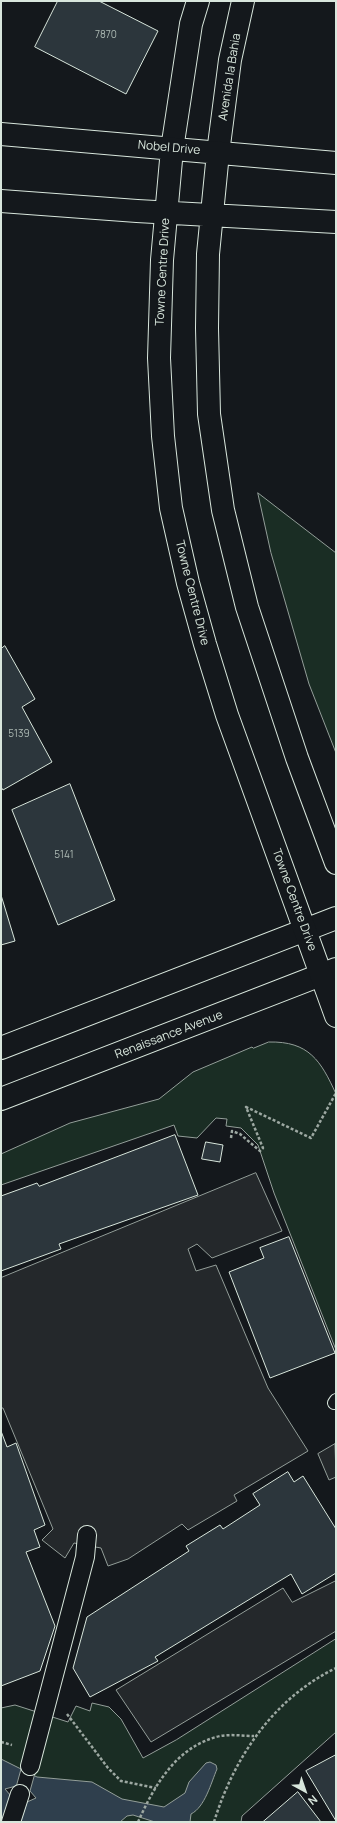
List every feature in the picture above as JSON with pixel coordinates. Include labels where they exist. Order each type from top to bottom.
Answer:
[{"type":"main road","points":[[172,149],[191,24],[198,1]]},
{"type":"main road","name":"Avenida la Bahia","points":[[218,153],[230,60],[244,1]]},
{"type":"main road","name":"Nobel Drive","points":[[1,134],[336,163]]},
{"type":"main road","name":"Towne Centre Drive","points":[[172,149],[162,260],[159,358],[163,436],[172,508],[188,583],[209,658],[290,890],[306,930],[329,972],[336,1016]]},
{"type":"main road","points":[[218,153],[208,254],[207,328],[209,414],[223,510],[247,607],[297,758],[336,863]]},
{"type":"main road","points":[[1,201],[167,213],[336,222]]},
{"type":"main road","points":[[1,1048],[336,918]]},
{"type":"main road","name":"Renaissance Avenue","points":[[1,1099],[329,972]]},
{"type":"street","points":[[30,1766],[85,1557],[87,1535]]},
{"type":"street","points":[[10,1822],[20,1794]]},
{"type":"lane","points":[[336,1400],[334,1402],[336,1403]]},
{"type":"path","points":[[231,1138],[232,1131],[240,1134],[260,1151],[263,1148],[246,1107],[311,1138],[336,1093]]},
{"type":"path","points":[[214,1822],[220,1802],[231,1776],[255,1736],[285,1702],[299,1690],[336,1668]]},
{"type":"path","points":[[48,1694],[67,1713],[108,1768],[121,1781],[156,1788]]},
{"type":"path","points":[[138,1822],[147,1802],[156,1788],[176,1760],[190,1748],[221,1736],[255,1736]]},
{"type":"green space","points":[[258,493],[336,553],[336,753],[309,684],[271,553]]},
{"type":"green space","points":[[269,1042],[294,1045],[304,1049],[312,1055],[325,1072],[336,1094],[336,1350],[274,1193],[258,1145],[241,1128],[226,1126],[227,1119],[216,1118],[197,1138],[178,1136],[174,1125],[1,1185],[1,1154],[70,1123],[159,1099],[193,1072],[252,1047],[253,1048]]},
{"type":"green space","points":[[336,1639],[336,1732],[242,1816],[241,1822],[1,1822],[1,1708],[15,1705],[68,1722],[76,1706],[90,1711],[92,1703],[109,1707],[121,1719],[143,1758],[176,1740]]},
{"type":"shaded area","points":[[256,1173],[282,1231],[212,1258],[197,1244],[188,1249],[196,1271],[216,1265],[268,1388],[308,1451],[234,1495],[237,1501],[188,1530],[182,1524],[128,1559],[108,1566],[101,1548],[74,1543],[65,1558],[42,1540],[53,1529],[3,1408],[1,1408],[1,1278]]},
{"type":"shaded area","points":[[335,1444],[336,1477],[329,1480],[318,1454]]},
{"type":"shaded area","points":[[336,1581],[336,1631],[151,1742],[116,1690],[283,1588],[292,1602]]},
{"type":"water","points":[[1,1759],[37,1777],[92,1782],[122,1799],[164,1807],[185,1793],[189,1782],[206,1763],[210,1762],[216,1765],[217,1769],[204,1800],[196,1811],[191,1814],[190,1822],[155,1822],[133,1815],[127,1816],[120,1822],[1,1822]]},
{"type":"pier","points":[[22,1767],[35,1773],[30,1791],[36,1798],[27,1802],[20,1822],[1,1822],[5,1820],[11,1796],[5,1789],[16,1786]]},
{"type":"building","points":[[58,1],[99,1],[158,31],[126,94],[35,47]]},
{"type":"building","points":[[5,646],[35,699],[22,707],[52,762],[3,790],[1,787],[1,649]]},
{"type":"building","points":[[70,784],[115,900],[58,925],[12,810]]},
{"type":"building","points":[[1,895],[15,941],[1,945]]},
{"type":"building","points":[[175,1135],[198,1195],[59,1244],[61,1249],[1,1271],[1,1196],[37,1183],[39,1186]]},
{"type":"building","points":[[206,1142],[223,1145],[220,1162],[202,1159]]},
{"type":"building","points":[[289,1237],[335,1353],[270,1378],[229,1272],[264,1258],[260,1248]]},
{"type":"building","points":[[1,1431],[7,1447],[16,1443],[45,1525],[34,1530],[40,1547],[26,1552],[55,1626],[40,1671],[1,1686]]},
{"type":"building","points":[[288,1472],[294,1482],[303,1476],[336,1529],[336,1573],[302,1594],[291,1574],[155,1657],[158,1661],[90,1697],[73,1668],[87,1617],[189,1551],[186,1546],[220,1525],[223,1529],[260,1505],[253,1494]]},
{"type":"building","points":[[336,1755],[336,1821],[306,1771]]},
{"type":"building","points":[[298,1792],[321,1822],[263,1822]]}]
